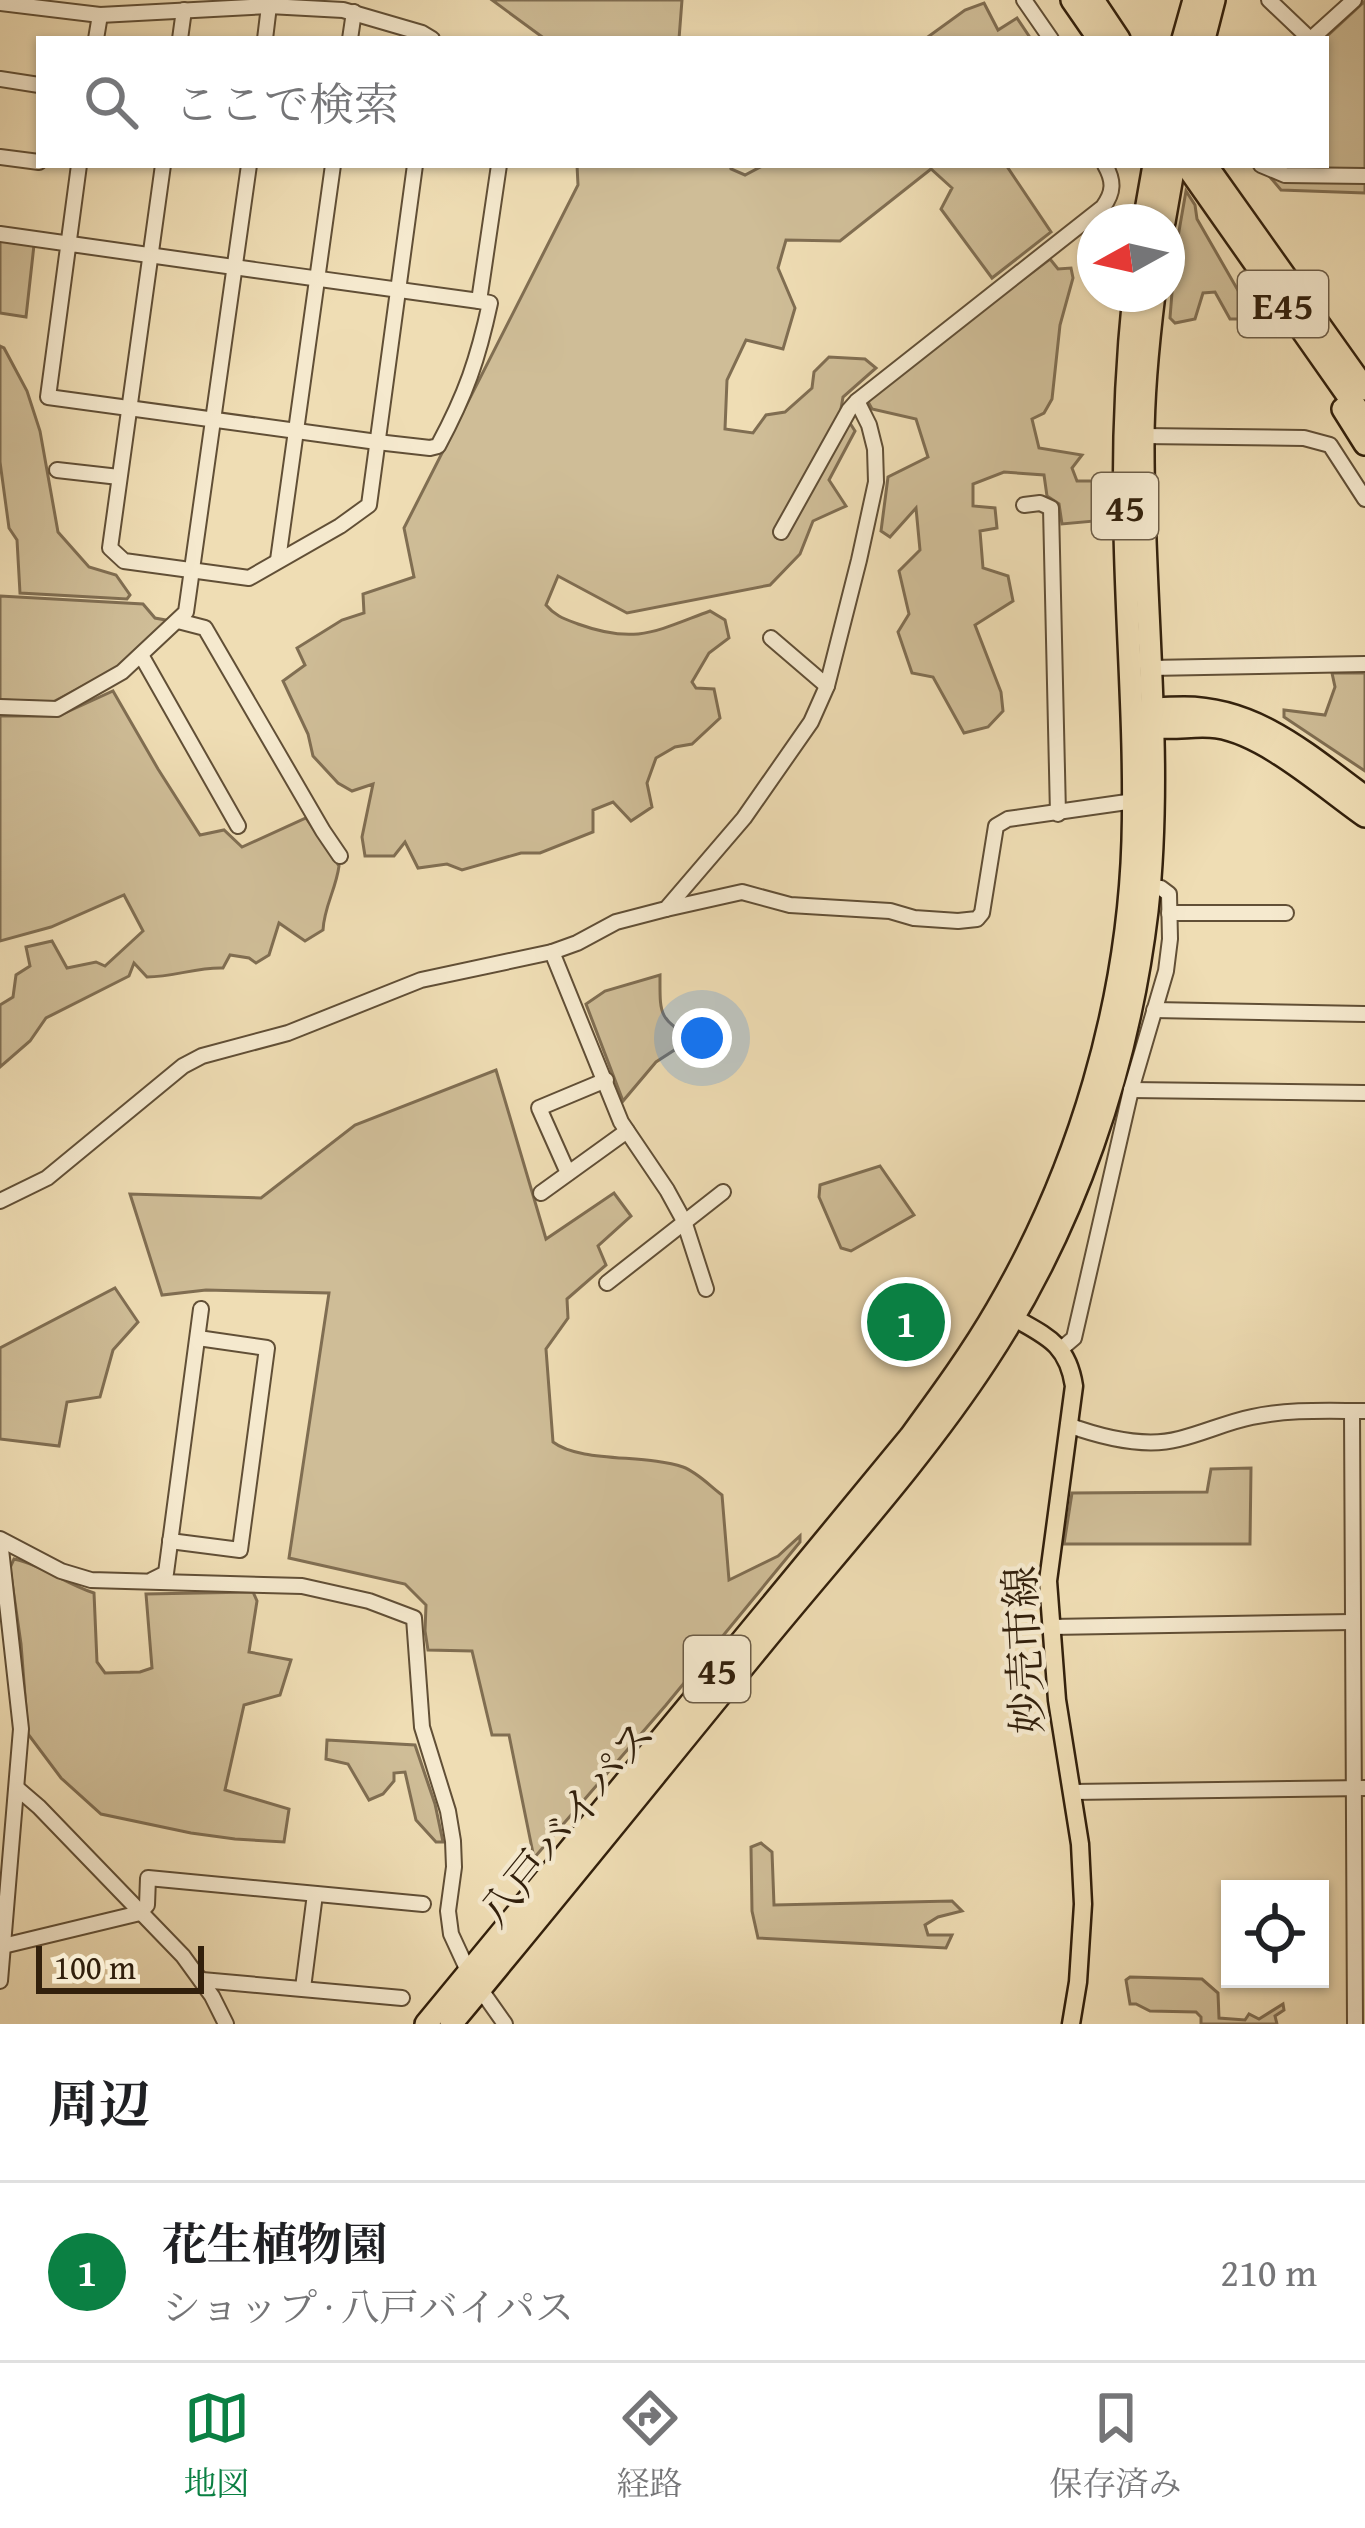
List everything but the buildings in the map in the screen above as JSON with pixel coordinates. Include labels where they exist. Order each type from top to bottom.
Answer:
[{"type":"highway","points":[[1072,0],[1097,36]]},
{"type":"highway","points":[[1093,0],[1118,36]]},
{"type":"highway","points":[[1185,36],[1194,0]]},
{"type":"highway","points":[[1205,36],[1214,0]]},
{"type":"highway","points":[[1147,204],[1153,168]]},
{"type":"highway","points":[[1167,204],[1173,168]]},
{"type":"highway","name":"E45","points":[[1201,172],[1240,243],[1365,420]]},
{"type":"highway","name":"E45","points":[[1201,172],[1365,389]]},
{"type":"highway","points":[[1240,243],[1365,444]]},
{"type":"highway","name":"45","points":[[1132,312],[1124,454],[1145,718]]},
{"type":"highway","name":"45","points":[[1145,718],[1150,668],[1143,436],[1153,312]]},
{"type":"highway","points":[[1321,326],[1365,379]]},
{"type":"highway","points":[[1145,718],[1213,710],[1252,721],[1282,736],[1365,797]]},
{"type":"highway","points":[[1145,718],[1241,733],[1365,816]]},
{"type":"highway","name":"八戸バイパス","points":[[1006,1313],[1060,1180],[1105,1040],[1129,900],[1134,801],[1145,718]]},
{"type":"highway","name":"八戸バイパス","points":[[426,2024],[474,1981],[941,1426],[1006,1313],[1052,1245],[1096,1138],[1134,996],[1149,887],[1153,798],[1145,718]]},
{"type":"highway","name":"八戸バイパス","points":[[452,2024],[474,1981]]},
{"type":"main road","points":[[1006,1313],[1061,1348]]},
{"type":"main road","name":"妙売市線","points":[[1061,1348],[1071,1364],[1074,1386],[1048,1581],[1057,1700],[1080,1844],[1083,1904],[1072,2024]]},
{"type":"street","points":[[1024,0],[1049,36]]},
{"type":"street","points":[[1269,0],[1308,36]]},
{"type":"street","points":[[1314,36],[1354,0]]},
{"type":"street","points":[[0,3],[100,15],[269,6],[354,12],[427,36]]},
{"type":"street","points":[[265,36],[269,6]]},
{"type":"street","points":[[180,36],[184,10]]},
{"type":"street","points":[[350,36],[354,12]]},
{"type":"street","points":[[96,36],[100,15]]},
{"type":"street","points":[[0,79],[36,85]]},
{"type":"street","points":[[0,157],[36,162]]},
{"type":"street","points":[[0,235],[68,244],[151,256],[234,267],[316,279],[479,301],[490,303],[477,361],[438,446],[376,442],[48,397],[68,244],[79,168]]},
{"type":"street","points":[[163,168],[110,548],[124,561],[249,578],[368,505],[416,168]]},
{"type":"street","points":[[0,706],[57,709],[122,672],[186,613],[248,168]]},
{"type":"street","points":[[278,560],[333,168]]},
{"type":"street","points":[[479,301],[499,168]]},
{"type":"street","points":[[781,532],[848,410],[1103,207],[1112,189],[1107,168]]},
{"type":"street","points":[[1269,168],[1286,176],[1365,176]]},
{"type":"street","points":[[666,909],[744,818],[811,722],[827,686],[876,482],[875,449],[857,401]]},
{"type":"street","points":[[1143,436],[1304,438],[1330,445],[1365,499]]},
{"type":"street","points":[[58,470],[119,477]]},
{"type":"street","points":[[1024,505],[1040,503],[1051,508],[1058,814]]},
{"type":"street","points":[[178,621],[205,628],[340,856]]},
{"type":"street","points":[[771,638],[827,686]]},
{"type":"street","points":[[141,655],[238,826]]},
{"type":"street","points":[[1150,668],[1365,664]]},
{"type":"street","points":[[0,1201],[47,1178],[183,1066],[202,1056],[288,1034],[421,980],[552,952],[616,922],[742,892],[790,904],[890,911],[914,918],[977,919],[982,913],[996,826],[1008,819],[1134,801]]},
{"type":"street","points":[[1061,1348],[1074,1338],[1130,1090],[1166,970],[1168,894],[1149,887]]},
{"type":"street","points":[[1169,913],[1286,914]]},
{"type":"street","points":[[552,952],[621,1122],[684,1221],[706,1289]]},
{"type":"street","points":[[1154,1010],[1365,1014]]},
{"type":"street","points":[[568,1173],[539,1108],[606,1080]]},
{"type":"street","points":[[1130,1090],[1365,1093]]},
{"type":"street","points":[[541,1193],[626,1131]]},
{"type":"street","points":[[608,1283],[723,1192]]},
{"type":"street","points":[[147,1582],[166,1573],[201,1309]]},
{"type":"street","points":[[170,1541],[240,1550],[267,1348],[198,1338]]},
{"type":"street","points":[[1068,1425],[1154,1443],[1272,1413],[1358,1411],[1352,1622],[1359,1788],[1359,1959],[1354,2024]]},
{"type":"street","points":[[0,1539],[61,1571],[91,1580],[302,1586],[369,1601],[413,1618],[422,1727],[453,1841],[448,1911],[452,1934],[474,1981],[505,2024]]},
{"type":"street","points":[[0,1539],[21,1729],[0,1981]]},
{"type":"street","points":[[1051,1627],[1352,1622]]},
{"type":"street","points":[[1072,1792],[1359,1788]]},
{"type":"street","points":[[18,1789],[202,1980],[226,2024]]},
{"type":"street","points":[[3,1946],[140,1912],[147,1905],[148,1878],[423,1904]]},
{"type":"street","points":[[304,1988],[314,1894]]},
{"type":"street","points":[[202,1980],[402,1998]]},
{"type":"shaded area","points":[[492,0],[682,0],[679,36],[541,36]]},
{"type":"shaded area","points":[[1365,1],[1365,193],[1281,190],[1264,170],[1329,168],[1327,36]]},
{"type":"shaded area","points":[[984,3],[998,30],[1017,18],[1029,36],[929,36],[965,10]]},
{"type":"shaded area","points":[[577,168],[731,168],[745,175],[758,168],[1008,168],[1051,232],[992,278],[941,209],[952,188],[931,169],[840,241],[786,240],[778,268],[795,308],[783,349],[746,340],[727,380],[725,429],[753,433],[766,415],[785,412],[812,388],[814,372],[829,357],[865,359],[876,368],[843,397],[841,409],[855,431],[829,480],[846,506],[813,521],[800,554],[770,585],[627,613],[558,576],[546,605],[569,620],[616,634],[646,633],[710,611],[725,620],[729,638],[709,653],[692,682],[696,688],[714,689],[720,718],[692,744],[656,758],[647,783],[652,807],[631,821],[613,802],[593,810],[593,832],[540,853],[521,853],[462,870],[447,864],[418,868],[405,842],[394,856],[365,856],[362,837],[373,784],[352,791],[313,756],[283,681],[305,665],[297,648],[342,620],[364,613],[363,594],[414,577],[404,528],[578,185]]},
{"type":"shaded area","points":[[1186,191],[1251,313],[1243,319],[1230,319],[1215,292],[1203,293],[1195,319],[1175,323],[1170,318],[1170,312],[1185,312]]},
{"type":"shaded area","points":[[0,240],[34,245],[26,317],[0,313]]},
{"type":"shaded area","points":[[1050,259],[1058,269],[1071,268],[1073,278],[1060,325],[1052,399],[1044,413],[1032,419],[1039,448],[1082,455],[1072,468],[1077,481],[1104,481],[1106,520],[1062,524],[1059,504],[1047,496],[1044,475],[1004,472],[973,484],[973,506],[995,508],[997,528],[980,531],[983,568],[1008,576],[1013,601],[975,625],[1001,692],[1003,711],[988,727],[964,733],[933,677],[912,673],[898,632],[909,614],[899,571],[920,550],[916,508],[890,537],[881,531],[888,477],[928,457],[916,419],[872,409],[866,398]]},
{"type":"shaded area","points":[[0,346],[27,391],[40,431],[58,532],[89,567],[116,575],[130,595],[127,599],[20,593],[17,540],[9,528],[0,462]]},
{"type":"shaded area","points":[[0,596],[143,604],[155,618],[171,621],[119,667],[53,702],[0,700]]},
{"type":"shaded area","points":[[1332,673],[1365,673],[1365,771],[1284,717],[1284,710],[1325,715],[1335,687]]},
{"type":"shaded area","points":[[113,691],[200,835],[224,830],[242,847],[306,818],[339,866],[323,930],[305,941],[279,923],[269,955],[256,963],[230,955],[223,968],[147,977],[134,963],[129,976],[46,1018],[30,1041],[0,1067],[0,1005],[13,997],[16,975],[30,966],[26,947],[52,941],[67,968],[96,962],[105,966],[143,931],[124,895],[51,927],[0,941],[0,716],[58,716]]},
{"type":"shaded area","points":[[660,975],[663,1014],[693,1038],[656,1062],[623,1101],[586,1004],[605,991]]},
{"type":"shaded area","points":[[496,1070],[546,1239],[614,1193],[631,1216],[598,1246],[606,1265],[567,1299],[568,1318],[546,1349],[553,1442],[580,1453],[668,1463],[703,1480],[722,1495],[729,1580],[778,1556],[800,1536],[800,1542],[666,1705],[534,1858],[509,1735],[492,1735],[472,1651],[428,1650],[426,1605],[405,1584],[289,1558],[329,1293],[206,1290],[162,1295],[130,1194],[261,1198],[355,1125]]},
{"type":"shaded area","points":[[880,1166],[914,1215],[851,1251],[841,1248],[819,1197],[820,1185]]},
{"type":"shaded area","points":[[115,1288],[138,1322],[113,1350],[100,1397],[67,1402],[59,1446],[0,1439],[0,1348]]},
{"type":"shaded area","points":[[1251,1468],[1250,1544],[1064,1544],[1072,1493],[1207,1492],[1211,1469]]},
{"type":"shaded area","points":[[14,1559],[94,1593],[97,1662],[105,1673],[152,1668],[146,1594],[253,1592],[257,1601],[249,1652],[291,1660],[280,1695],[244,1705],[225,1790],[289,1809],[284,1842],[191,1833],[101,1814],[61,1778],[28,1734],[10,1568]]},
{"type":"shaded area","points":[[327,1740],[415,1745],[443,1842],[436,1842],[416,1820],[405,1772],[394,1773],[394,1781],[383,1794],[369,1800],[348,1764],[326,1759]]},
{"type":"shaded area","points":[[761,1843],[772,1852],[774,1905],[952,1901],[962,1911],[925,1925],[928,1935],[952,1935],[946,1948],[758,1938],[752,1911],[751,1847]]},
{"type":"shaded area","points":[[1202,1979],[1218,1993],[1219,2018],[1245,2020],[1249,2014],[1259,2019],[1283,2004],[1284,2010],[1275,2016],[1277,2024],[1201,2024],[1196,2012],[1150,2011],[1130,2004],[1126,1980]]},
{"type":"place","name":"花生植物園","points":[[906,1322]]}]
